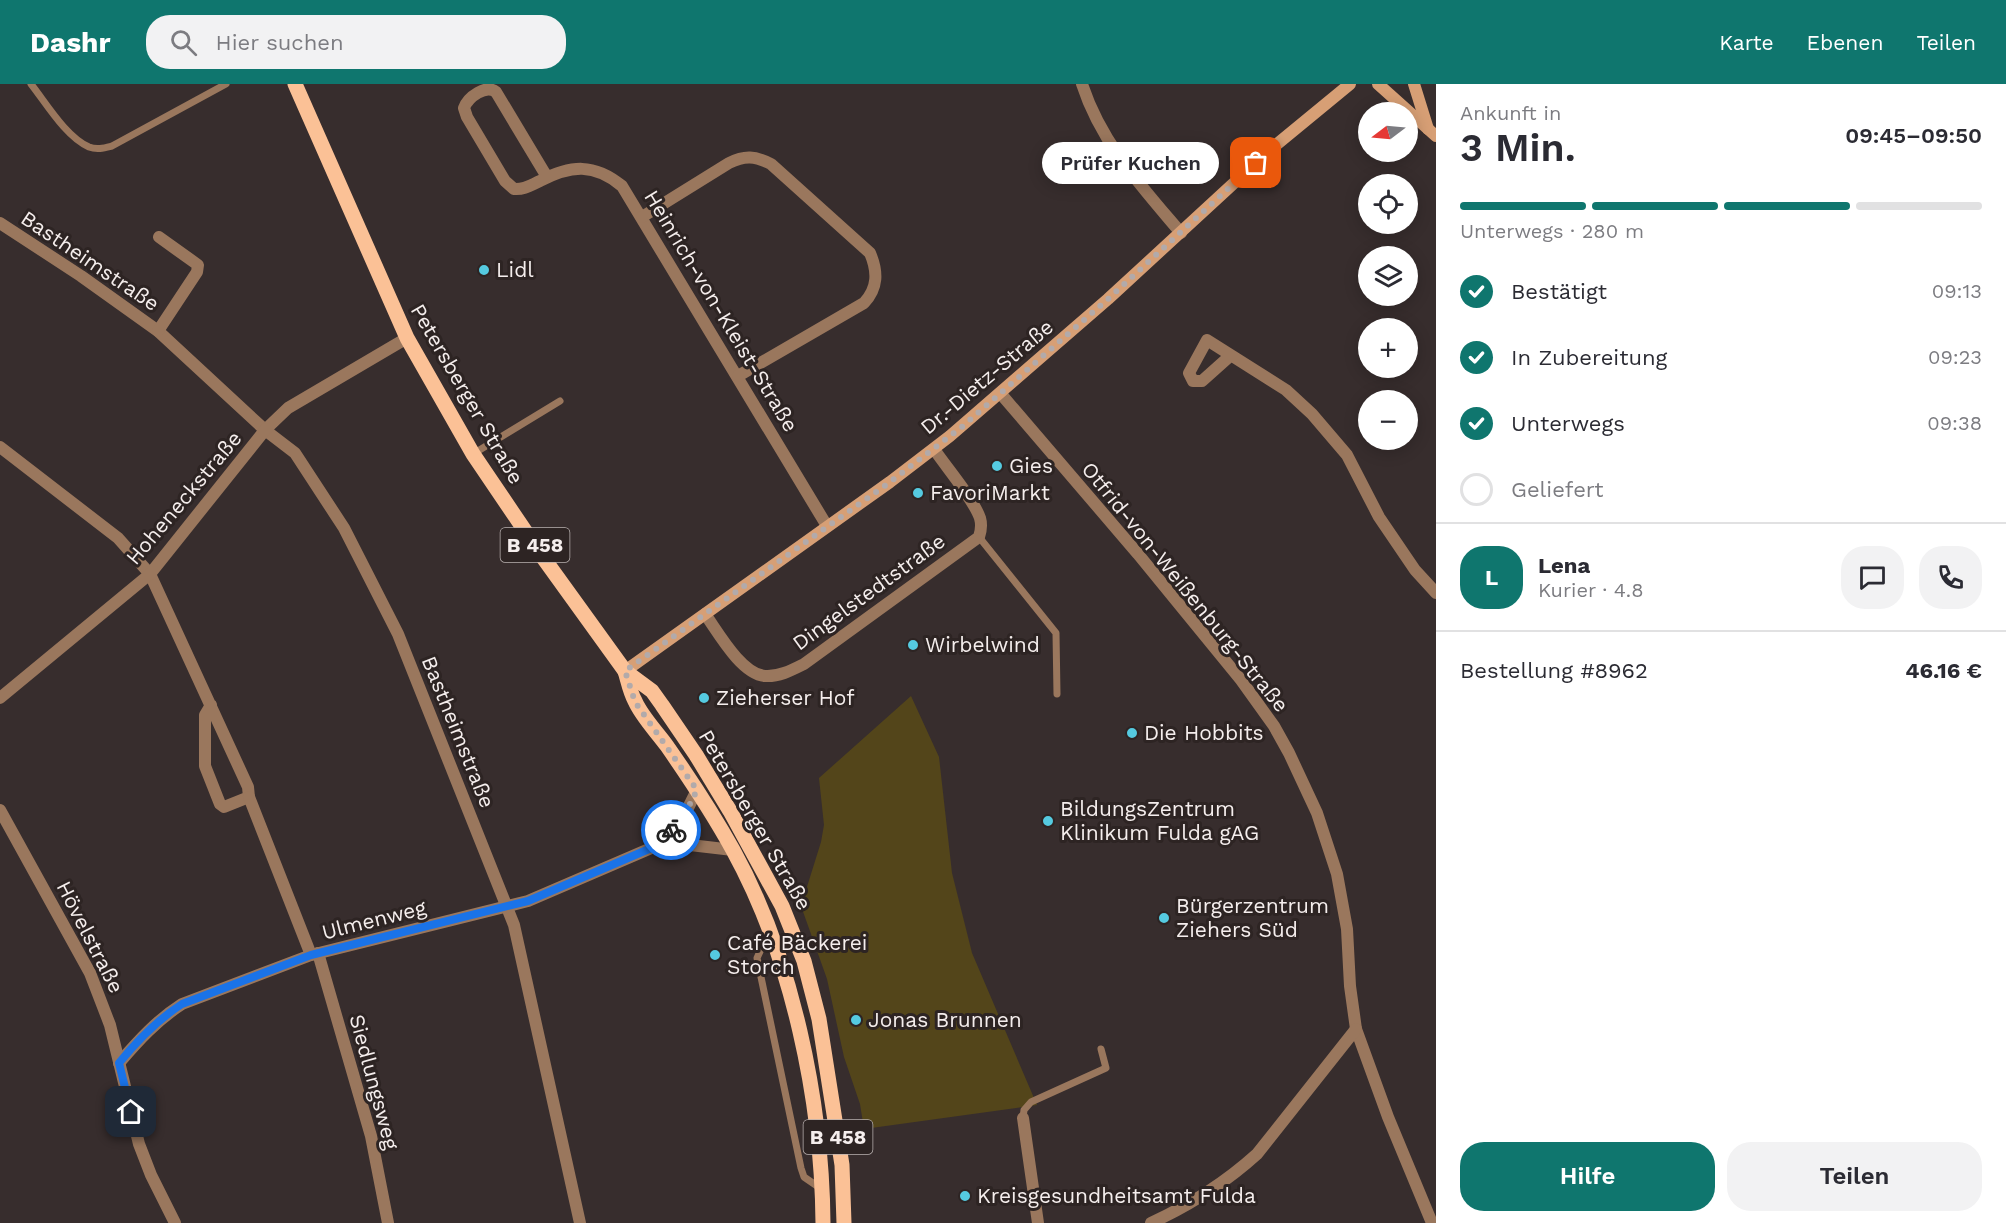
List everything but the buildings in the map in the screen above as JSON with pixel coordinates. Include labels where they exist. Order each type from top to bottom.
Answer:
[{"type":"main road","name":"Petersberger Straße","points":[[295,84],[406,338],[473,454],[542,556],[625,671],[652,691],[696,755],[751,848],[794,934],[812,989],[825,1051],[842,1166],[844,1223]]},
{"type":"main road","name":"Dr.-Dietz-Straße","points":[[625,671],[934,449],[1001,394],[1271,149],[1350,84]]},
{"type":"main road","points":[[1378,84],[1432,133]]},
{"type":"main road","points":[[1414,84],[1432,133]]},
{"type":"main road","name":"Petersberger Straße","points":[[625,671],[635,702],[697,790],[733,850],[774,941],[796,1012],[811,1091],[823,1190],[823,1223]]},
{"type":"street","points":[[1082,84],[1104,136],[1124,166],[1181,233]]},
{"type":"street","name":"Heinrich-von-Kleist-Straße","points":[[547,177],[496,92],[487,87],[470,97],[466,102],[464,112],[506,184],[514,189],[523,189],[547,177],[576,168],[586,168],[604,174],[622,186],[828,526]]},
{"type":"street","points":[[642,217],[729,163],[753,157],[771,164],[870,254],[876,272],[876,281],[870,297],[864,303],[738,376]]},
{"type":"street","name":"Bastheimstraße","points":[[0,224],[81,276],[158,331],[265,430],[295,453],[344,528],[398,634],[507,907],[520,951],[580,1223]]},
{"type":"street","name":"Bastheimstraße","points":[[158,331],[197,272],[198,266],[159,237]]},
{"type":"street","name":"Hoheneckstraße","points":[[0,698],[150,574],[265,430],[288,408],[406,338]]},
{"type":"street","points":[[1230,356],[1286,390],[1335,439],[1358,474],[1379,517],[1415,570],[1436,593]]},
{"type":"street","name":"Otfrid-von-Weißenburg-Straße","points":[[1001,394],[1242,680],[1274,726],[1305,783],[1337,874],[1347,929],[1350,987],[1356,1029],[1388,1117],[1434,1222]]},
{"type":"street","name":"Siedlungsweg","points":[[0,447],[118,538],[150,574],[249,787],[249,798],[314,954],[371,1136],[388,1223]]},
{"type":"street","name":"Dingelstedtstraße","points":[[705,614],[739,661],[753,673],[764,676],[781,674],[804,664],[979,537],[980,518],[973,504],[934,449]]},
{"type":"street","points":[[211,705],[205,715],[205,766],[220,804],[227,806],[249,798]]},
{"type":"street","name":"Ulmenweg","points":[[656,846],[684,816],[697,790]]},
{"type":"street","name":"Hövelstraße","points":[[0,810],[90,973],[110,1025],[139,1144],[151,1175],[176,1223]]},
{"type":"street","name":"Ulmenweg","points":[[119,1063],[144,1035],[169,1012],[182,1004],[314,954],[528,901],[656,846],[690,845],[733,850]]},
{"type":"street","points":[[1151,1223],[1205,1194],[1238,1171],[1257,1154],[1356,1029]]},
{"type":"street","points":[[1023,1118],[1038,1223]]},
{"type":"lane","points":[[31,84],[70,133],[90,147],[99,148],[112,146],[226,84]]},
{"type":"lane","points":[[473,454],[560,401]]},
{"type":"lane","points":[[979,537],[1056,633],[1057,694]]},
{"type":"lane","points":[[794,934],[763,945],[757,958],[801,1168],[804,1177],[823,1190]]},
{"type":"lane","points":[[1023,1118],[1024,1110],[1031,1102],[1107,1068],[1101,1049]]},
{"type":"shaded area","points":[[911,696],[939,757],[952,873],[972,953],[1037,1105],[864,1129],[860,1104],[844,1057],[827,979],[801,906],[824,825],[819,778]]},
{"type":"way so far","points":[[671,830],[684,816],[697,790],[635,702],[625,671],[890,482],[963,426],[1108,299],[1256,163]]},
{"type":"place","name":"Prüfer Kuchen","points":[[1256,163]]},
{"type":"place","name":"Lidl","points":[[484,270]]},
{"type":"place","name":"Gies","points":[[997,466]]},
{"type":"place","name":"FavoriMarkt","points":[[918,493]]},
{"type":"place","name":"Wirbelwind","points":[[913,645]]},
{"type":"place","name":"Zieherser Hof","points":[[704,698]]},
{"type":"place","name":"Die Hobbits","points":[[1132,733]]},
{"type":"place","name":"BildungsZentrum Klinikum Fulda gAG","points":[[1048,821]]},
{"type":"place","name":"Bürgerzentrum Ziehers Süd","points":[[1164,918]]},
{"type":"place","name":"Café Bäckerei Storch","points":[[715,955]]},
{"type":"place","name":"Jonas Brunnen","points":[[856,1020]]},
{"type":"place","name":"Kreisgesundheitsamt Fulda","points":[[965,1196]]},
{"type":"route","points":[[131,1112],[119,1063],[144,1035],[169,1012],[182,1004],[311,955],[528,901],[656,846],[671,830]]}]
